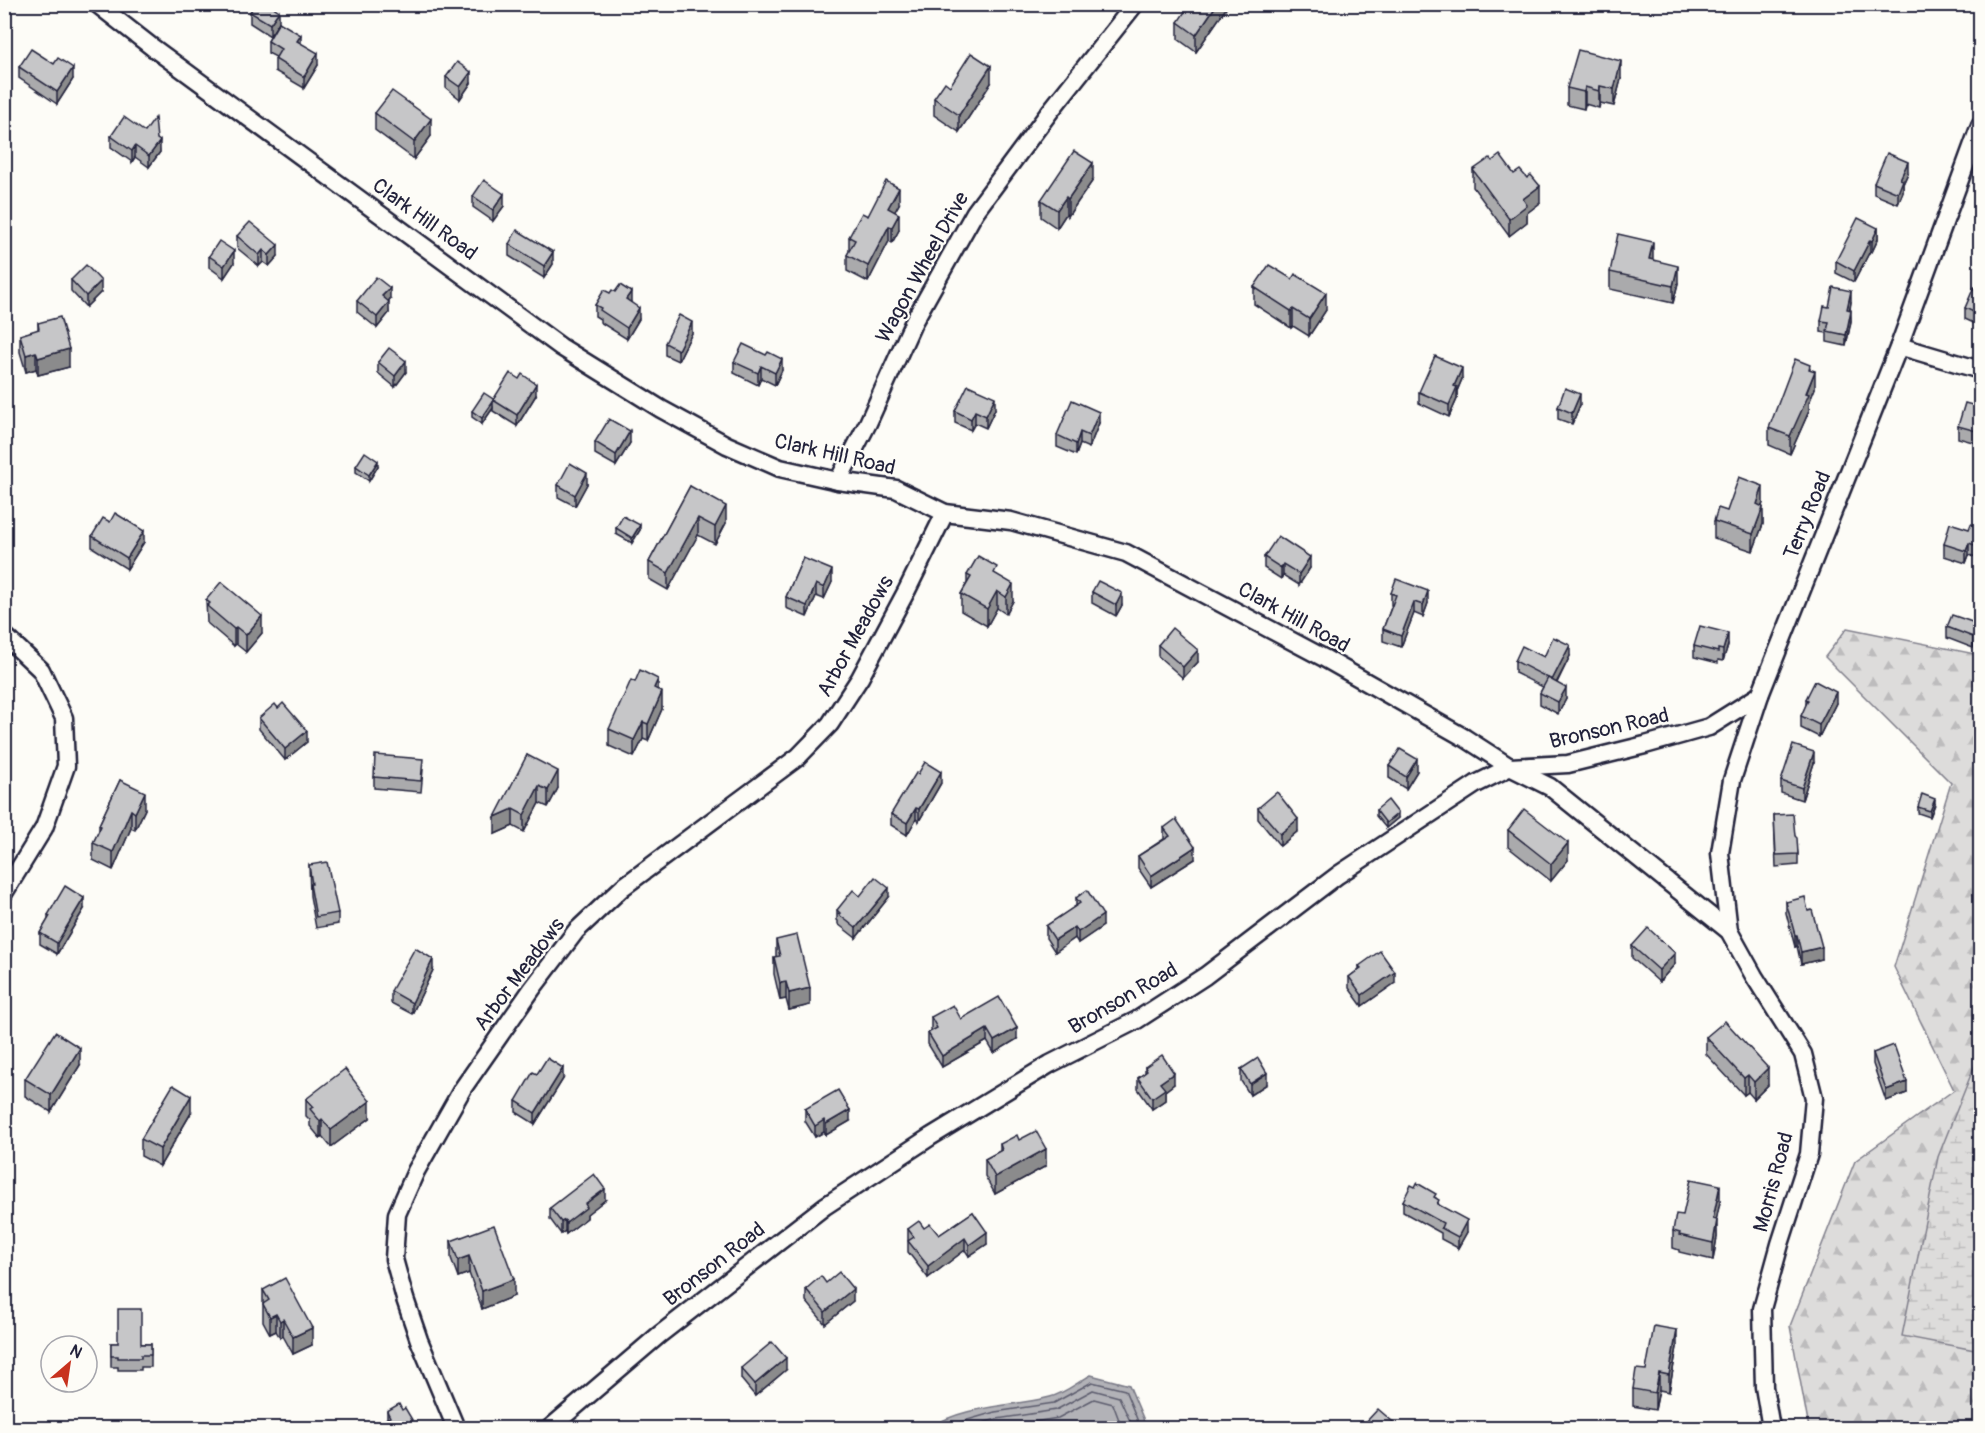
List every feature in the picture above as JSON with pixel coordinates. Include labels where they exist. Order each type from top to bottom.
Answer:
[{"type":"street","name":"Clark Hill Road","points":[[97,4],[152,47],[561,347],[662,409],[727,445],[780,468],[838,481],[896,489],[945,513],[1011,521],[1126,553],[1324,658],[1465,738],[1510,767],[1550,787],[1729,931]]},
{"type":"street","name":"Wagon Wheel Drive","points":[[838,481],[868,423],[914,321],[975,212],[1051,110],[1135,4]]},
{"type":"street","name":"Terry Road","points":[[1729,931],[1720,853],[1732,780],[1760,696],[1899,346],[1980,125]]},
{"type":"street","points":[[1899,346],[1980,370]]},
{"type":"street","name":"Arbor Meadows","points":[[456,1428],[419,1340],[394,1259],[397,1214],[416,1171],[463,1088],[532,989],[576,932],[623,887],[798,757],[830,724],[860,678],[945,513]]},
{"type":"street","points":[[4,635],[41,670],[64,718],[66,766],[44,828],[4,894]]},
{"type":"street","name":"Bronson Road","points":[[550,1428],[659,1335],[825,1206],[930,1137],[1050,1064],[1137,1020],[1205,975],[1338,875],[1476,784],[1510,767],[1569,764],[1709,727],[1760,696]]},
{"type":"street","name":"Morris Road","points":[[1729,931],[1803,1054],[1814,1098],[1809,1154],[1780,1244],[1762,1310],[1764,1386],[1772,1428]]},
{"type":"green space","points":[[1847,628],[1980,655],[1980,1428],[1809,1428],[1790,1326],[1855,1161],[1954,1090],[1894,967],[1951,783],[1825,657]]},
{"type":"green space","points":[[1980,1052],[1980,1351],[1902,1336],[1938,1157]]},
{"type":"water","points":[[1091,1375],[1129,1385],[1145,1428],[929,1428],[957,1415],[1055,1395],[1066,1391]]},
{"type":"building","points":[[255,4],[269,4],[279,11],[270,24],[250,12]]},
{"type":"building","points":[[1190,4],[1217,4],[1196,35],[1178,22]]},
{"type":"building","points":[[279,22],[301,35],[297,41],[318,53],[304,77],[275,59],[281,49],[268,41]]},
{"type":"building","points":[[31,49],[54,64],[58,58],[73,68],[57,92],[19,67]]},
{"type":"building","points":[[1578,50],[1621,61],[1614,89],[1600,86],[1599,91],[1585,87],[1584,92],[1567,88]]},
{"type":"building","points":[[971,53],[991,66],[959,115],[934,98],[945,82],[950,86]]},
{"type":"building","points":[[457,62],[471,72],[460,87],[446,77]]},
{"type":"building","points":[[392,91],[431,119],[414,142],[375,113]]},
{"type":"building","points":[[124,117],[145,132],[155,118],[157,139],[160,141],[149,156],[135,146],[132,151],[111,136]]},
{"type":"building","points":[[1074,151],[1093,163],[1068,199],[1066,197],[1057,210],[1041,200]]},
{"type":"building","points":[[1887,153],[1908,162],[1900,179],[1903,180],[1898,193],[1874,183]]},
{"type":"building","points":[[1500,155],[1514,174],[1520,170],[1527,178],[1531,175],[1540,186],[1523,199],[1527,205],[1509,219],[1473,170],[1490,158],[1492,161]]},
{"type":"building","points":[[484,180],[504,194],[493,210],[473,196]]},
{"type":"building","points":[[886,181],[899,188],[888,208],[899,214],[892,227],[889,226],[868,266],[847,255],[855,240],[849,237],[862,213],[868,216]]},
{"type":"building","points":[[1858,218],[1878,228],[1854,271],[1836,261]]},
{"type":"building","points":[[250,222],[278,245],[269,255],[263,250],[259,255],[237,236]]},
{"type":"building","points":[[517,230],[553,252],[544,266],[509,244]]},
{"type":"building","points":[[1618,234],[1653,242],[1649,259],[1678,266],[1673,286],[1610,272]]},
{"type":"building","points":[[219,241],[234,251],[224,266],[209,256]]},
{"type":"building","points":[[86,265],[101,281],[86,296],[71,280]]},
{"type":"building","points":[[1269,265],[1292,279],[1295,274],[1326,293],[1309,319],[1293,309],[1291,311],[1254,287]]},
{"type":"building","points":[[376,277],[390,288],[382,296],[389,302],[377,317],[357,301]]},
{"type":"building","points":[[620,285],[631,292],[626,299],[639,308],[627,328],[595,305],[604,290],[610,293],[612,290],[615,292]]},
{"type":"building","points":[[1833,287],[1851,291],[1847,309],[1851,310],[1846,335],[1827,331],[1829,322],[1821,321],[1824,306],[1829,307]]},
{"type":"building","points":[[1974,287],[1980,289],[1980,315],[1965,308]]},
{"type":"building","points":[[679,315],[692,322],[678,350],[665,343]]},
{"type":"building","points":[[60,317],[69,349],[38,358],[36,352],[26,355],[20,335],[39,329],[38,323]]},
{"type":"building","points":[[743,344],[766,355],[768,352],[782,359],[775,373],[761,366],[758,373],[734,362]]},
{"type":"building","points":[[389,348],[406,361],[395,376],[378,362]]},
{"type":"building","points":[[1435,356],[1462,368],[1449,405],[1419,392]]},
{"type":"building","points":[[1795,359],[1810,365],[1809,369],[1815,371],[1806,393],[1809,394],[1790,436],[1769,428]]},
{"type":"building","points":[[510,373],[519,379],[522,374],[536,384],[517,415],[493,400]]},
{"type":"building","points":[[968,385],[995,397],[986,416],[975,411],[971,419],[955,411]]},
{"type":"building","points":[[1565,388],[1580,394],[1572,413],[1558,407]]},
{"type":"building","points":[[484,393],[493,399],[493,402],[482,418],[472,411]]},
{"type":"building","points":[[1072,400],[1099,412],[1089,436],[1080,432],[1076,444],[1057,435]]},
{"type":"building","points":[[1965,403],[1980,407],[1980,432],[1958,426]]},
{"type":"building","points":[[609,419],[630,431],[616,455],[595,442]]},
{"type":"building","points":[[365,452],[378,461],[369,475],[356,466]]},
{"type":"building","points":[[570,463],[587,473],[575,495],[558,485]]},
{"type":"building","points":[[1739,477],[1763,486],[1757,504],[1763,507],[1753,534],[1714,521],[1718,508],[1727,511]]},
{"type":"building","points":[[690,486],[726,506],[715,527],[698,518],[668,573],[649,562]]},
{"type":"building","points":[[115,513],[144,531],[127,558],[92,536],[103,518],[110,522]]},
{"type":"building","points":[[623,516],[640,525],[632,538],[616,528]]},
{"type":"building","points":[[1950,523],[1969,529],[1971,524],[1980,527],[1980,547],[1969,543],[1966,551],[1944,544]]},
{"type":"building","points":[[1278,536],[1310,557],[1299,574],[1283,564],[1281,568],[1264,557]]},
{"type":"building","points":[[978,556],[997,567],[994,573],[1013,584],[1006,597],[997,591],[987,609],[961,594],[971,577],[967,575]]},
{"type":"building","points":[[803,558],[832,570],[824,588],[816,584],[807,606],[786,597]]},
{"type":"building","points":[[1396,579],[1428,591],[1423,605],[1414,602],[1401,636],[1383,629],[1396,595],[1391,593]]},
{"type":"building","points":[[1098,581],[1122,593],[1116,605],[1092,592]]},
{"type":"building","points":[[221,582],[262,616],[246,635],[236,627],[234,629],[207,606],[210,603],[206,600]]},
{"type":"building","points":[[1952,615],[1978,624],[1973,637],[1947,627]]},
{"type":"building","points":[[1700,626],[1728,633],[1723,650],[1718,649],[1718,652],[1694,646]]},
{"type":"building","points":[[1172,628],[1198,650],[1183,667],[1158,645]]},
{"type":"building","points":[[1553,637],[1570,645],[1552,680],[1515,661],[1522,646],[1544,657]]},
{"type":"building","points":[[640,670],[658,679],[654,688],[662,692],[648,724],[643,722],[634,740],[609,729],[631,680],[635,682]]},
{"type":"building","points":[[1548,678],[1566,688],[1558,702],[1540,693]]},
{"type":"building","points":[[1815,681],[1836,692],[1819,725],[1801,716]]},
{"type":"building","points":[[283,703],[307,731],[285,749],[259,718],[275,704],[278,708]]},
{"type":"building","points":[[1793,745],[1814,752],[1802,788],[1781,781]]},
{"type":"building","points":[[1400,749],[1417,759],[1406,777],[1389,766]]},
{"type":"building","points":[[375,755],[423,759],[421,781],[374,777]]},
{"type":"building","points":[[527,755],[558,771],[548,790],[539,786],[524,815],[513,809],[495,817]]},
{"type":"building","points":[[925,762],[941,772],[919,809],[916,808],[907,823],[891,814]]},
{"type":"building","points":[[120,780],[145,792],[135,813],[131,810],[113,852],[93,843]]},
{"type":"building","points":[[1277,792],[1298,819],[1280,834],[1258,808]]},
{"type":"building","points":[[1922,794],[1935,799],[1930,811],[1918,807]]},
{"type":"building","points":[[1388,800],[1398,813],[1386,823],[1376,810]]},
{"type":"building","points":[[1524,809],[1568,843],[1551,864],[1508,830]]},
{"type":"building","points":[[1793,814],[1798,854],[1776,855],[1774,815]]},
{"type":"building","points":[[1176,819],[1195,847],[1151,876],[1138,856],[1170,836],[1164,828]]},
{"type":"building","points":[[327,862],[338,913],[316,917],[309,865]]},
{"type":"building","points":[[875,877],[889,888],[856,928],[838,914],[840,913],[837,910],[853,890],[860,896]]},
{"type":"building","points":[[65,886],[84,898],[57,943],[40,933]]},
{"type":"building","points":[[1087,890],[1103,915],[1078,932],[1075,927],[1055,940],[1046,926],[1080,903],[1076,898]]},
{"type":"building","points":[[1805,897],[1808,911],[1812,910],[1822,947],[1801,952],[1786,902]]},
{"type":"building","points":[[1648,928],[1675,953],[1659,970],[1632,946]]},
{"type":"building","points":[[797,935],[810,988],[789,993],[786,982],[780,983],[774,957],[780,956],[776,940]]},
{"type":"building","points":[[415,948],[433,959],[412,1003],[391,991]]},
{"type":"building","points":[[1380,951],[1395,972],[1362,995],[1349,977],[1361,968],[1359,966]]},
{"type":"building","points":[[999,997],[1017,1028],[994,1041],[987,1029],[942,1056],[928,1033],[937,1028],[931,1017],[953,1005],[961,1019]]},
{"type":"building","points":[[1725,1021],[1768,1068],[1754,1082],[1748,1075],[1744,1078],[1706,1037]]},
{"type":"building","points":[[55,1032],[80,1048],[51,1095],[25,1079]]},
{"type":"building","points":[[1894,1045],[1907,1082],[1886,1090],[1873,1053]]},
{"type":"building","points":[[1162,1055],[1174,1073],[1160,1083],[1165,1089],[1152,1098],[1138,1078],[1147,1071],[1145,1067]]},
{"type":"building","points":[[547,1058],[563,1068],[535,1113],[516,1101],[533,1072],[537,1074]]},
{"type":"building","points":[[1258,1058],[1267,1073],[1250,1084],[1241,1069]]},
{"type":"building","points":[[345,1069],[370,1101],[331,1130],[310,1109],[313,1107],[306,1099]]},
{"type":"building","points":[[173,1085],[191,1096],[160,1149],[141,1139]]},
{"type":"building","points":[[838,1090],[850,1110],[826,1124],[824,1120],[815,1126],[805,1109]]},
{"type":"building","points":[[1036,1131],[1046,1149],[995,1177],[985,1159],[1002,1150],[1000,1144],[1017,1135],[1019,1140]]},
{"type":"building","points":[[594,1174],[605,1189],[585,1204],[587,1207],[566,1223],[565,1220],[561,1222],[550,1208]]},
{"type":"building","points":[[1691,1179],[1720,1185],[1713,1219],[1717,1220],[1713,1243],[1679,1235],[1680,1233],[1673,1231],[1676,1214],[1683,1215]]},
{"type":"building","points":[[1417,1183],[1436,1194],[1434,1197],[1439,1200],[1437,1204],[1467,1220],[1458,1237],[1441,1228],[1443,1223],[1403,1201],[1411,1185],[1415,1187]]},
{"type":"building","points":[[973,1212],[987,1232],[969,1245],[965,1238],[928,1266],[908,1241],[914,1237],[908,1229],[919,1221],[924,1228],[930,1224],[939,1235]]},
{"type":"building","points":[[494,1225],[514,1279],[482,1291],[469,1256],[458,1260],[451,1241]]},
{"type":"building","points":[[839,1272],[853,1289],[825,1312],[806,1289],[821,1276],[826,1283]]},
{"type":"building","points":[[285,1278],[312,1328],[293,1337],[283,1319],[280,1321],[276,1314],[270,1317],[263,1304],[269,1300],[263,1290]]},
{"type":"building","points":[[118,1309],[141,1309],[141,1344],[151,1344],[151,1355],[141,1355],[141,1358],[111,1356],[111,1343],[118,1343]]},
{"type":"building","points":[[1654,1326],[1677,1330],[1669,1375],[1659,1373],[1655,1393],[1633,1389],[1636,1369],[1646,1370]]},
{"type":"building","points":[[772,1342],[786,1358],[755,1384],[741,1368]]},
{"type":"building","points":[[399,1404],[402,1410],[405,1408],[417,1428],[389,1428],[384,1420],[390,1417],[387,1411]]},
{"type":"building","points":[[1378,1409],[1400,1428],[1372,1428],[1366,1422]]}]
